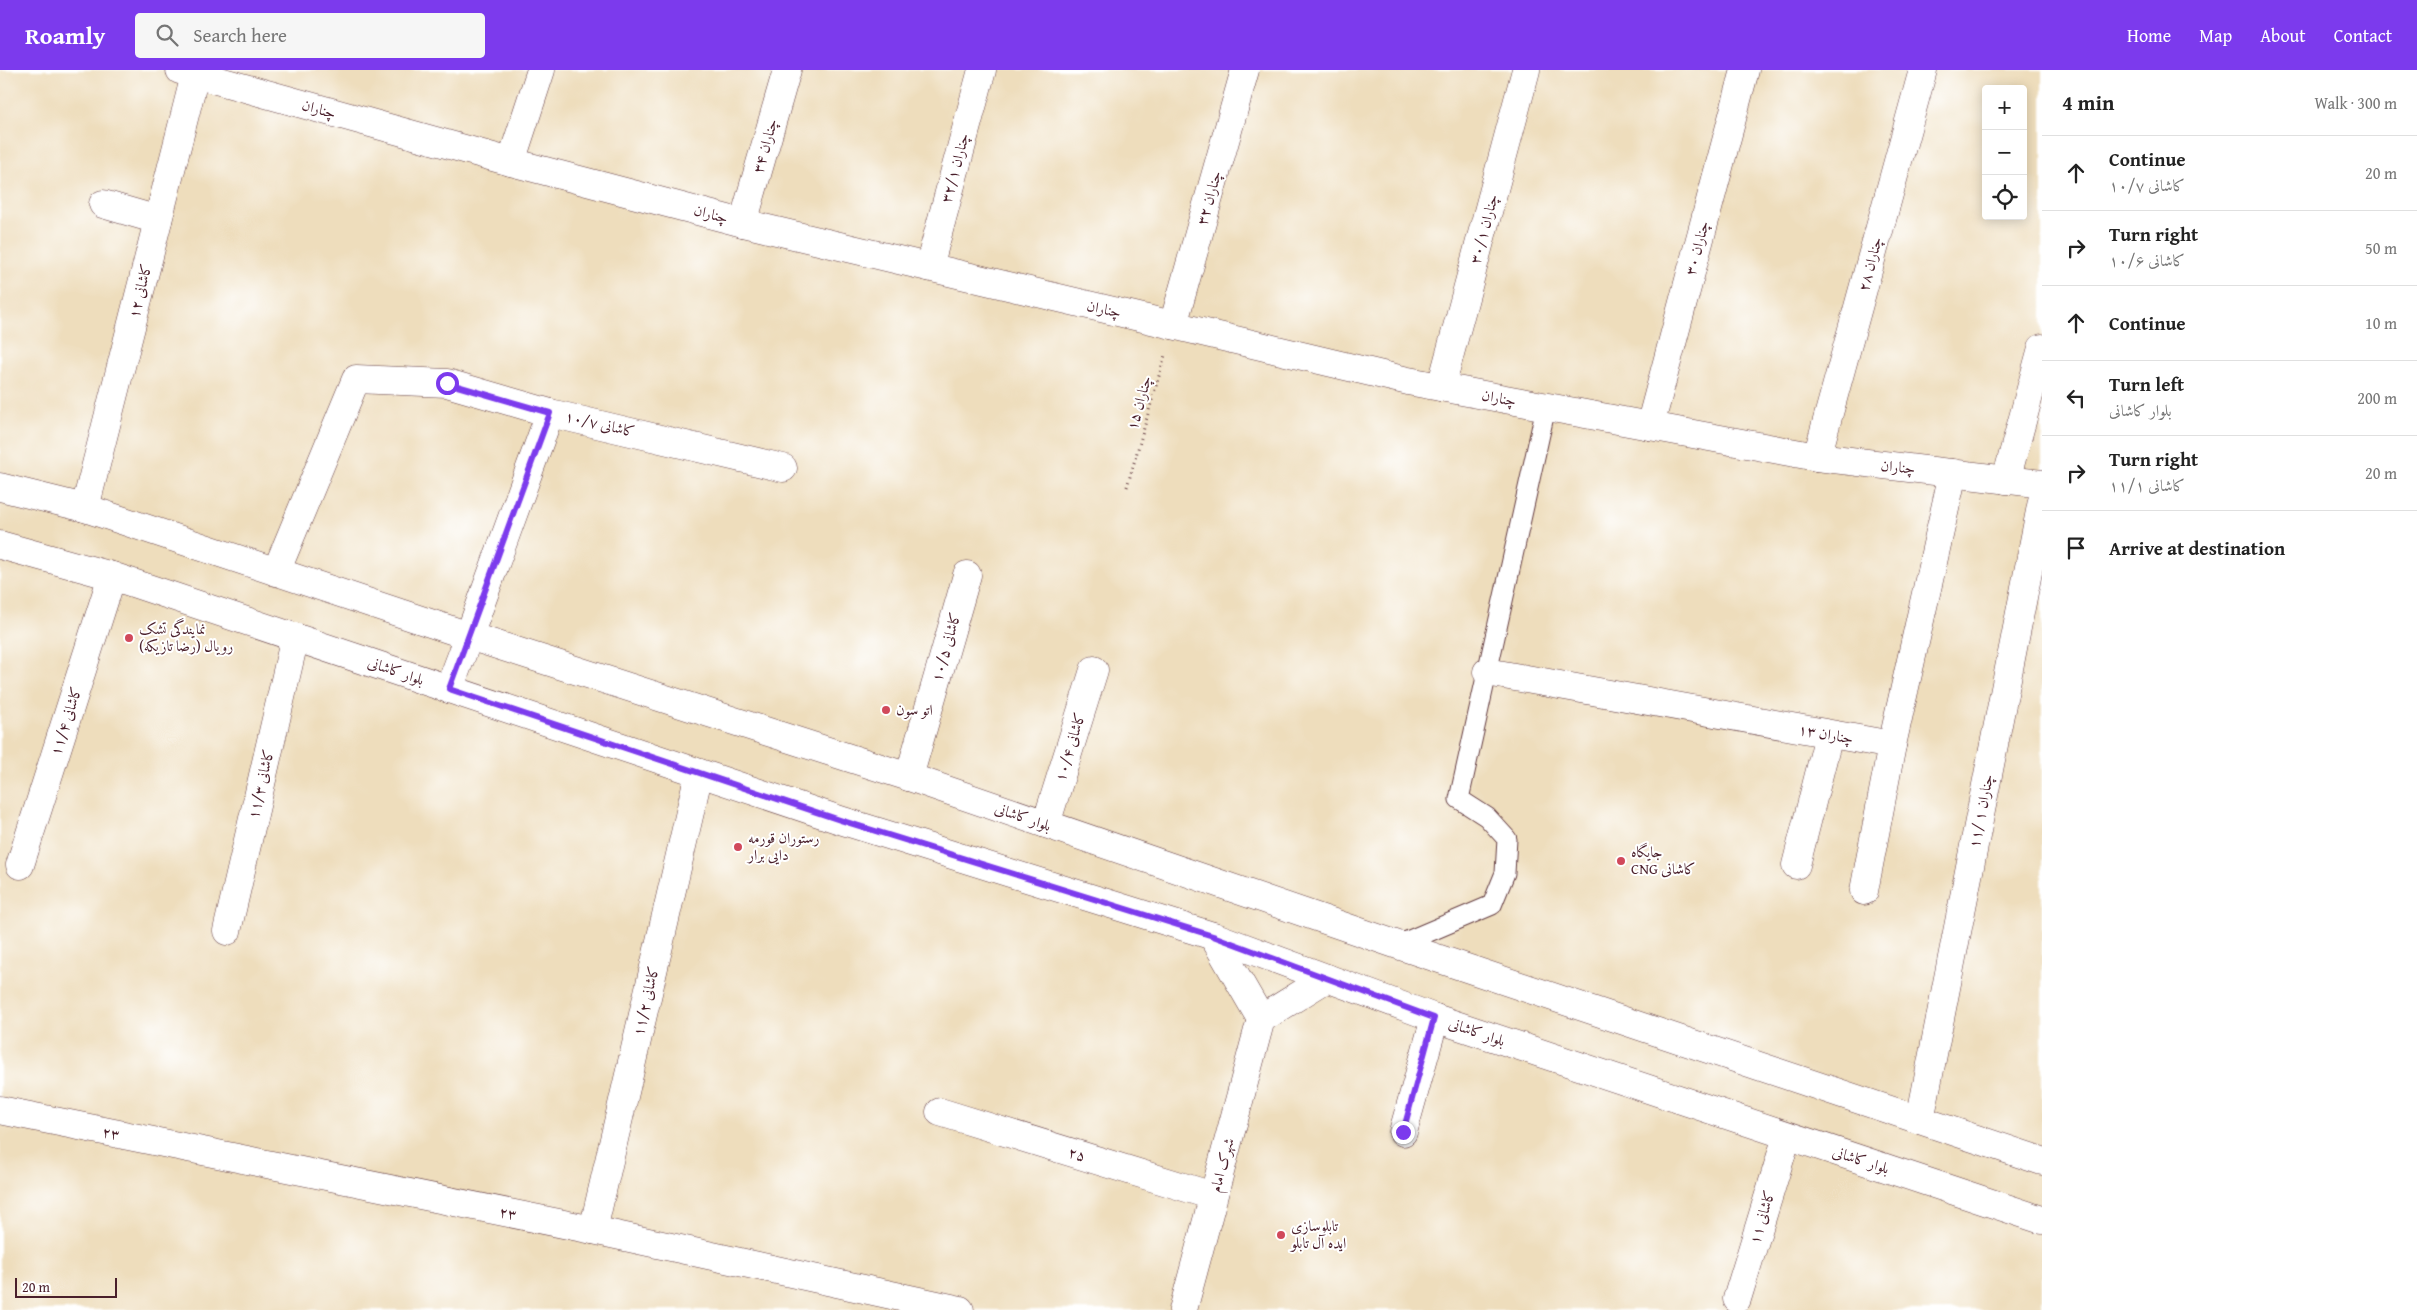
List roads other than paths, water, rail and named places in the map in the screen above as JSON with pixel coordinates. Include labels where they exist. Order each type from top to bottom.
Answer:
[{"type":"street","points":[[510,162],[541,70]]},
{"type":"street","name":"چناران ۳۴","points":[[744,223],[787,70]]},
{"type":"street","name":"چناران ۳۲/۱","points":[[929,267],[982,70]]},
{"type":"street","name":"چناران ۳۲","points":[[1173,325],[1245,70]]},
{"type":"street","name":"چناران ۳۰/۱","points":[[1441,387],[1526,70]]},
{"type":"street","name":"چناران ۳۰","points":[[1650,426],[1745,70]]},
{"type":"street","name":"چناران ۲۸","points":[[1817,457],[1923,70]]},
{"type":"street","name":"چناران","points":[[188,72],[510,162],[744,223],[1441,387],[1817,457],[2042,484]]},
{"type":"street","name":"کاشانی ۱۲","points":[[85,508],[158,220],[188,72]]},
{"type":"street","points":[[103,204],[158,220]]},
{"type":"street","points":[[2006,480],[2042,348]]},
{"type":"street","name":"۱۰/۷ کاشانی","points":[[276,572],[356,379],[447,383],[550,413],[783,468]]},
{"type":"street","points":[[449,689],[470,636],[550,413]]},
{"type":"street","points":[[1864,891],[1892,745],[1953,473]]},
{"type":"street","name":"بلوار کاشانی","points":[[0,487],[85,508],[470,636],[909,777],[1398,945],[2042,1161]]},
{"type":"street","name":"چناران ۱ /۱۱","points":[[1920,1120],[2042,501]]},
{"type":"street","name":"بلوار کاشانی","points":[[0,545],[112,576],[849,823],[1213,936],[1434,1018],[2042,1220]]},
{"type":"street","name":"۱۰/۵ کاشانی","points":[[909,777],[967,575]]},
{"type":"street","name":"۱۱/۴ کاشانی","points":[[20,865],[112,576]]},
{"type":"street","name":"۱۱/۳ کاشانی","points":[[227,931],[295,638]]},
{"type":"street","name":"۱۰/۴ کاشانی","points":[[1046,824],[1094,670]]},
{"type":"street","name":"چناران ۱۳","points":[[1487,672],[1892,745]]},
{"type":"street","points":[[1796,865],[1829,735]]},
{"type":"street","name":"۱۱/۲ کاشانی","points":[[594,1230],[700,773]]},
{"type":"street","points":[[1213,936],[1261,1019],[1327,978]]},
{"type":"street","points":[[1403,1132],[1434,1018]]},
{"type":"street","name":"شهرک امام","points":[[1183,1310],[1261,1019]]},
{"type":"street","name":"۲۳","points":[[0,1110],[594,1230],[960,1310]]},
{"type":"street","name":"۲۵","points":[[940,1112],[1214,1196]]},
{"type":"street","name":"۱۱ کاشانی","points":[[1737,1298],[1787,1136]]},
{"type":"lane","points":[[1398,945],[1492,905],[1504,872],[1507,839],[1487,817],[1459,799],[1546,407]]},
{"type":"place","name":"نمایندگی تشک رویال (رضا تازیکه)","points":[[129,638]]},
{"type":"place","name":"اتو سون","points":[[886,710]]},
{"type":"place","name":"رستوران قورمه دایی برار","points":[[738,847]]},
{"type":"place","name":"جایگاه CNG کاشانی","points":[[1621,861]]},
{"type":"place","name":"تابلوسازی ایده آل تابلو","points":[[1281,1235]]}]
